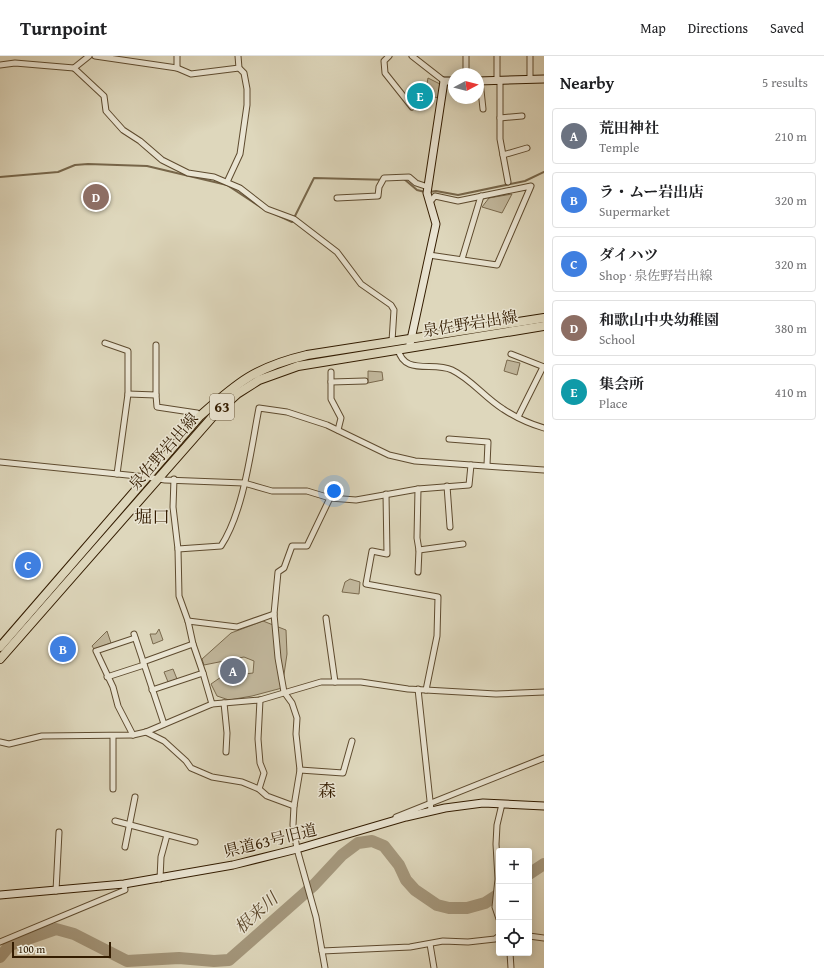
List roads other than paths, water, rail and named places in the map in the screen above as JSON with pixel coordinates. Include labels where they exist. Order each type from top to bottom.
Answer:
[{"type":"main road","name":"泉佐野岩出線","points":[[0,659],[214,414],[238,394],[259,380],[298,366],[398,349],[410,343],[544,318]]},
{"type":"main road","name":"泉佐野岩出線","points":[[0,647],[200,416],[234,386],[257,371],[276,363],[307,355],[392,341],[410,343],[544,326]]},
{"type":"street","points":[[74,68],[89,56]]},
{"type":"street","points":[[95,56],[177,68],[191,74],[240,68]]},
{"type":"street","points":[[177,56],[177,68]]},
{"type":"street","points":[[227,182],[240,154],[245,129],[247,89],[244,73],[240,68],[238,56]]},
{"type":"street","points":[[389,56],[384,61],[385,73],[412,107]]},
{"type":"street","points":[[412,56],[444,81],[448,81]]},
{"type":"street","points":[[466,56],[466,68]]},
{"type":"street","points":[[497,56],[500,139],[508,182]]},
{"type":"street","points":[[530,56],[530,79]]},
{"type":"street","points":[[0,65],[15,63],[74,68],[104,96],[106,111],[123,130],[140,141],[162,160],[188,173],[214,177],[227,182],[240,188],[267,209],[294,220],[337,252],[361,284],[391,305],[394,310],[392,341]]},
{"type":"street","points":[[484,81],[544,79]]},
{"type":"street","points":[[410,343],[436,224],[427,193],[444,81]]},
{"type":"street","points":[[482,104],[483,109]]},
{"type":"street","points":[[500,118],[522,116]]},
{"type":"street","points":[[503,155],[527,148]]},
{"type":"street","points":[[337,198],[378,196],[379,187],[384,178],[409,177],[416,183],[428,187]]},
{"type":"street","points":[[429,255],[496,265],[532,186],[458,201],[435,196],[430,202]]},
{"type":"street","points":[[462,259],[481,196]]},
{"type":"street","points":[[105,343],[128,351],[128,394],[117,474]]},
{"type":"street","points":[[156,345],[156,394],[158,407],[197,413],[200,416]]},
{"type":"street","points":[[398,349],[399,356],[407,364],[416,367],[434,365],[451,369],[466,378],[502,409],[544,428]]},
{"type":"street","points":[[511,354],[543,367],[518,417]]},
{"type":"street","points":[[331,372],[331,399],[341,418],[338,430]]},
{"type":"street","points":[[331,382],[365,381]]},
{"type":"street","points":[[128,394],[156,394]]},
{"type":"street","points":[[178,549],[222,546],[235,517],[244,483],[259,408],[287,412],[338,430],[389,455],[415,461],[544,470]]},
{"type":"street","points":[[449,439],[488,442],[487,465]]},
{"type":"street","points":[[0,462],[158,478],[165,480],[174,479],[244,483],[272,491],[307,491],[330,498],[356,500],[418,489],[469,485],[471,465]]},
{"type":"street","points":[[174,479],[173,507],[178,549],[179,596],[188,621],[193,644],[212,704]]},
{"type":"street","points":[[447,486],[450,527]]},
{"type":"street","points":[[418,489],[418,572]]},
{"type":"street","points":[[386,494],[387,554],[372,551],[366,584],[438,598],[437,636],[426,690]]},
{"type":"street","points":[[325,968],[311,903],[297,849],[293,825],[294,806],[300,770],[296,734],[297,718],[292,703],[284,692],[278,658],[274,614],[278,572],[284,568],[292,546],[307,546],[330,498]]},
{"type":"street","points":[[419,550],[463,544]]},
{"type":"street","points":[[188,621],[236,627],[274,614]]},
{"type":"street","points":[[326,618],[336,682]]},
{"type":"street","points":[[133,735],[118,706],[113,687],[96,651],[134,636],[164,724]]},
{"type":"street","points":[[108,677],[193,644]]},
{"type":"street","points":[[152,690],[203,673]]},
{"type":"street","points":[[0,742],[9,744],[42,736],[133,735],[146,732],[212,704],[260,700],[321,682],[361,682],[426,690],[496,694],[544,692]]},
{"type":"street","points":[[418,689],[431,806],[544,758]]},
{"type":"street","points":[[259,789],[264,772],[260,763],[259,746],[260,700]]},
{"type":"street","points":[[224,703],[227,733],[226,752]]},
{"type":"street","points":[[146,732],[164,741],[186,761],[191,768],[212,777],[242,782],[259,789],[267,796],[294,806]]},
{"type":"street","points":[[113,736],[113,789]]},
{"type":"street","points":[[300,770],[343,773],[352,741]]},
{"type":"street","points":[[125,847],[135,797]]},
{"type":"street","points":[[497,848],[497,837],[502,804]]},
{"type":"street","name":"県道63号旧道","points":[[0,895],[124,884],[160,879],[232,865],[297,849],[379,824],[431,806],[502,804],[544,806]]},
{"type":"street","points":[[115,821],[195,842]]},
{"type":"street","points":[[56,891],[59,832]]},
{"type":"street","points":[[160,879],[162,857],[167,835]]},
{"type":"street","points":[[0,942],[125,890],[124,884]]},
{"type":"street","points":[[496,898],[496,910]]},
{"type":"street","points":[[532,936],[544,938]]},
{"type":"street","points":[[322,951],[410,947],[443,941],[468,942],[496,938]]},
{"type":"street","points":[[430,944],[434,968]]},
{"type":"street","points":[[510,956],[511,968]]},
{"type":"waterway","points":[[0,177],[58,172],[75,165],[88,164],[147,166],[227,185],[265,210]]},
{"type":"waterway","points":[[429,192],[436,191],[458,195],[525,181],[544,172]]},
{"type":"waterway","points":[[275,214],[292,222],[314,178],[391,180]]},
{"type":"waterway","points":[[404,179],[417,190],[425,192]]},
{"type":"waterway","name":"根来川","points":[[0,957],[10,945],[56,929],[74,934],[127,961],[179,958],[214,961],[229,960],[314,885],[342,855],[358,843],[372,841],[384,846],[399,865],[406,880],[415,890],[437,905],[449,908],[467,908],[485,903],[496,896]]},
{"type":"waterway","name":"根来川","points":[[532,872],[544,864]]},
{"type":"place","name":"集会所","points":[[420,96]]},
{"type":"place","name":"和歌山中央幼稚園","points":[[96,197]]},
{"type":"place","name":"ダイハツ","points":[[28,565]]},
{"type":"place","name":"ラ・ムー岩出店","points":[[63,649]]},
{"type":"place","name":"荒田神社","points":[[233,671]]},
{"type":"district","name":"堀口","points":[[152,517]]},
{"type":"district","name":"森","points":[[327,791]]}]
